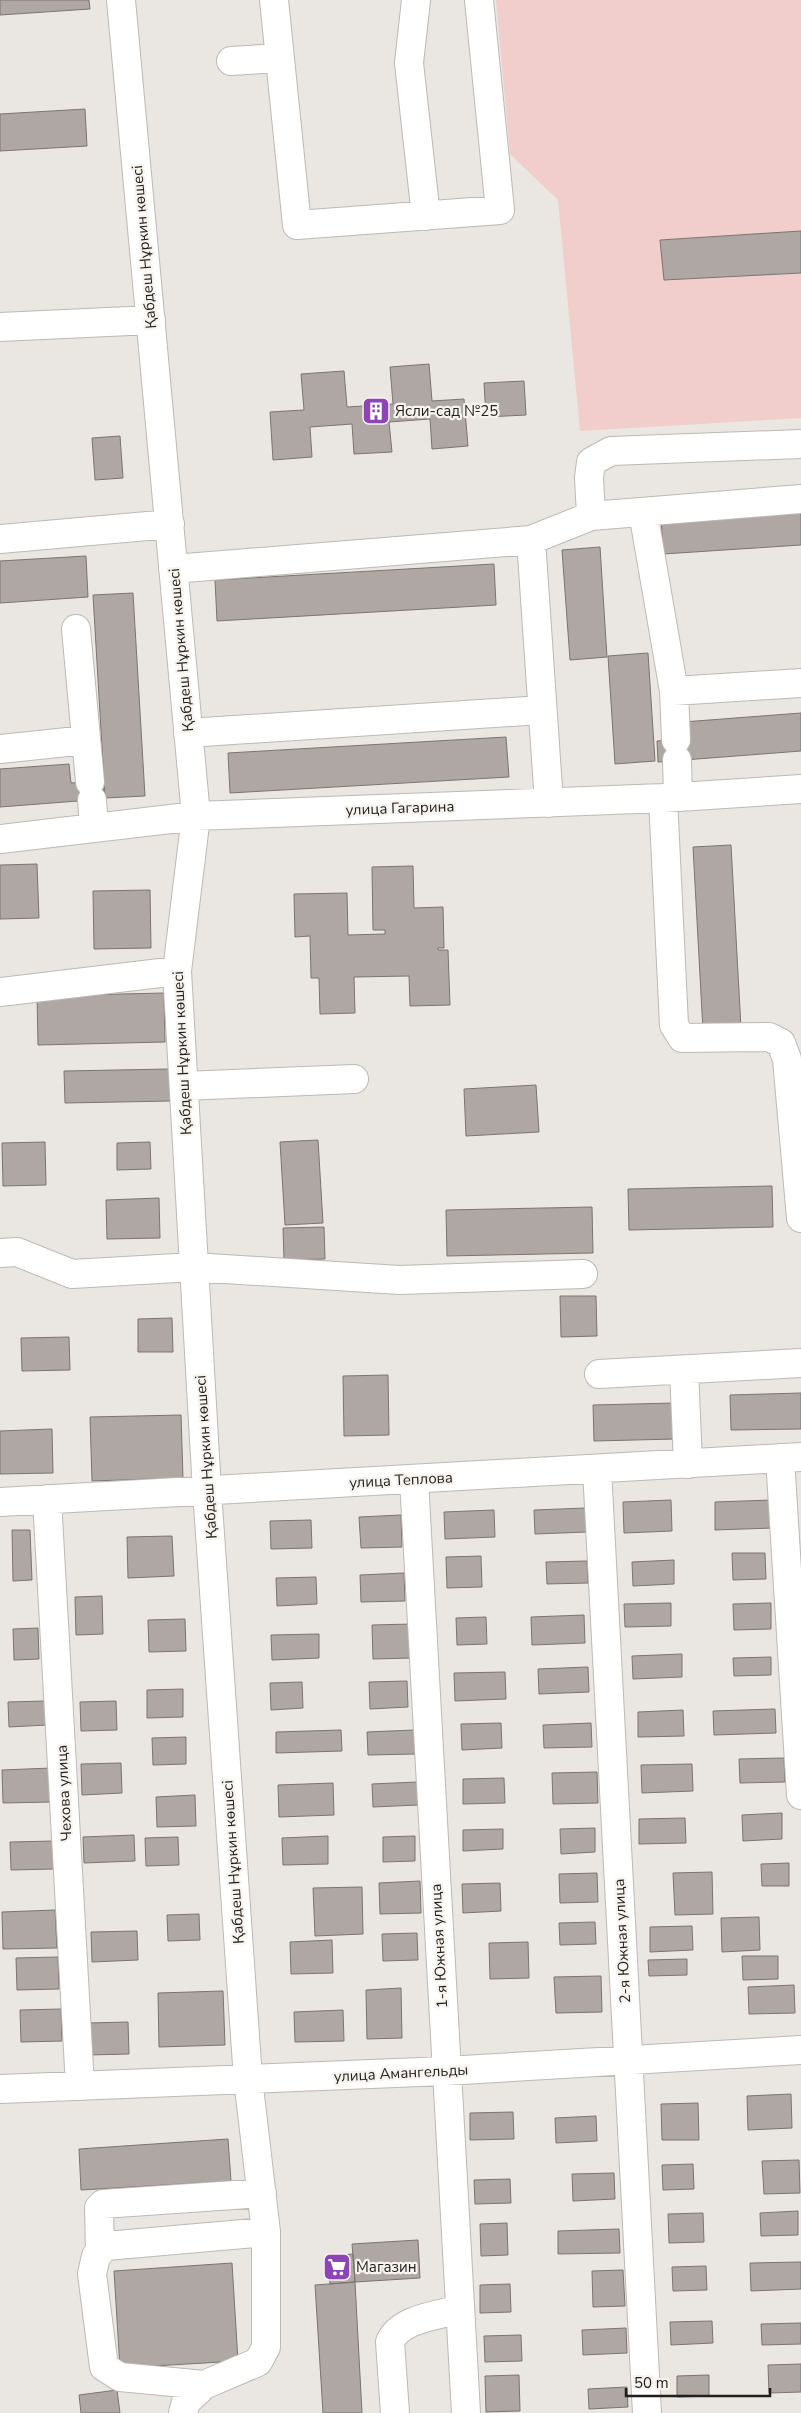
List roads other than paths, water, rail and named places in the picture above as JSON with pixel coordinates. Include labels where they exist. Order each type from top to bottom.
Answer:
[{"type":"street","name":"Қабдеш Нұркин көшесі","points":[[120,0],[196,816],[177,971],[207,1491],[248,2079],[266,2232],[266,2347],[258,2362],[204,2385]]},
{"type":"street","points":[[274,0],[297,225],[500,210],[479,0]]},
{"type":"street","points":[[416,0],[409,63],[426,216]]},
{"type":"street","points":[[231,61],[280,58]]},
{"type":"street","points":[[0,327],[151,320]]},
{"type":"street","points":[[591,516],[589,478],[591,462],[611,451],[801,444]]},
{"type":"street","points":[[173,569],[531,540],[591,516],[801,499]]},
{"type":"street","points":[[643,512],[674,691],[676,750],[671,798],[674,1025],[682,1038],[769,1037],[782,1043],[787,1059],[801,1218]]},
{"type":"street","points":[[0,539],[170,524]]},
{"type":"street","points":[[531,540],[549,803]]},
{"type":"street","points":[[76,629],[94,828]]},
{"type":"street","points":[[674,691],[801,683]]},
{"type":"street","points":[[188,732],[542,710]]},
{"type":"street","points":[[0,749],[86,740]]},
{"type":"street","name":"улица Гагарина","points":[[0,839],[196,816],[671,798],[801,789]]},
{"type":"street","points":[[0,992],[177,971]]},
{"type":"street","points":[[184,1086],[354,1079]]},
{"type":"street","points":[[0,1253],[17,1252],[72,1274],[194,1267],[400,1280],[583,1274]]},
{"type":"street","points":[[599,1374],[801,1363]]},
{"type":"street","points":[[684,1370],[688,1464]]},
{"type":"street","points":[[791,1458],[801,1795]]},
{"type":"street","name":"улица Теплова","points":[[0,1502],[791,1458]]},
{"type":"street","name":"2-я Южная улица","points":[[597,1469],[647,2413]]},
{"type":"street","name":"1-я Южная улица","points":[[414,1480],[445,2071],[466,2413]]},
{"type":"street","name":"Чехова улица","points":[[47,1499],[80,2086]]},
{"type":"street","name":"улица Амангельды","points":[[0,2089],[445,2071],[801,2050]]},
{"type":"street","points":[[100,2252],[99,2208],[103,2204],[262,2193]]},
{"type":"street","points":[[204,2385],[120,2377],[104,2367],[92,2274],[96,2256],[106,2246],[266,2232]]},
{"type":"street","points":[[395,2413],[390,2342],[394,2333],[404,2326],[460,2310]]},
{"type":"street","points":[[183,2413],[186,2402],[204,2385]]},
{"type":"place","name":"Ясли-сад №25","points":[[376,411]]},
{"type":"place","name":"Магазин","points":[[337,2267]]}]
